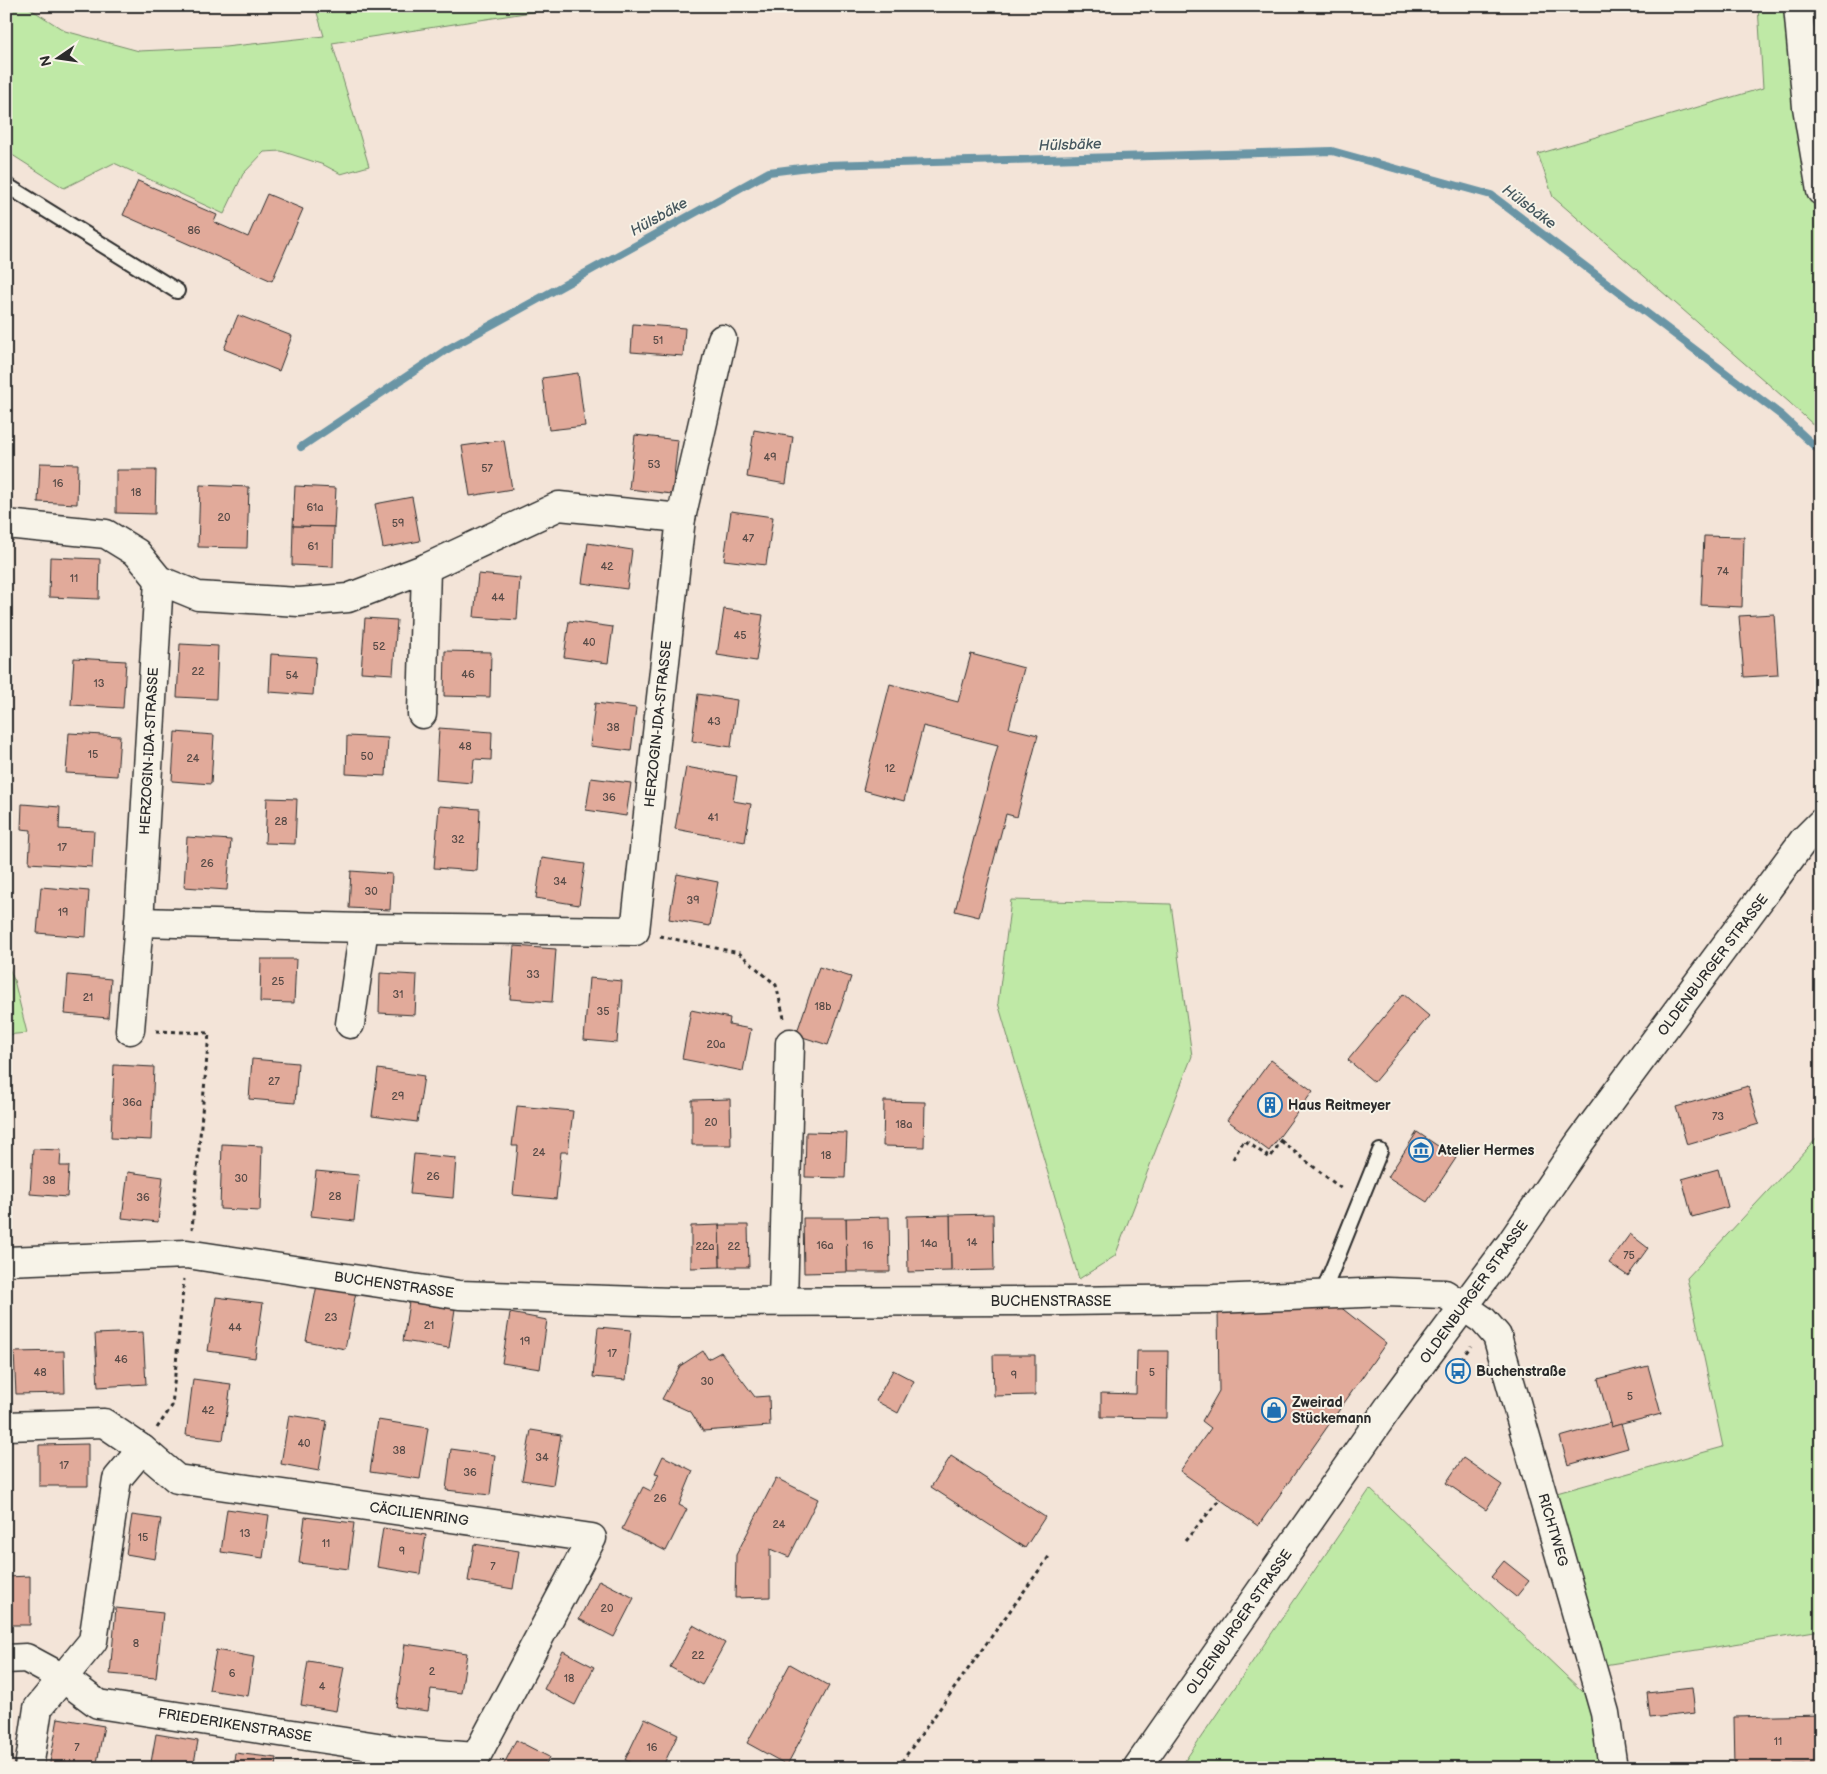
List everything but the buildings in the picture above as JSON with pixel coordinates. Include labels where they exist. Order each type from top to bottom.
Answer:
[{"type":"street","points":[[1798,6],[1807,107],[1821,191]]},
{"type":"street","name":"HERZOGIN-IDA-STRASSE","points":[[635,931],[681,518],[722,339]]},
{"type":"street","points":[[6,524],[106,534],[137,553],[159,580],[198,596],[299,602],[348,598],[426,568],[559,506],[681,518]]},
{"type":"street","points":[[422,714],[426,568]]},
{"type":"street","name":"HERZOGIN-IDA-STRASSE","points":[[130,1030],[139,922],[159,580]]},
{"type":"street","name":"OLDENBURGER STRASSE","points":[[1137,1768],[1389,1407],[1464,1307],[1580,1142],[1803,841],[1821,823]]},
{"type":"street","points":[[139,922],[364,928],[635,931]]},
{"type":"street","points":[[350,1024],[364,928]]},
{"type":"street","points":[[783,1300],[790,1042]]},
{"type":"street","name":"BUCHENSTRASSE","points":[[6,1261],[187,1254],[459,1295],[671,1302],[1214,1299],[1386,1292],[1445,1294],[1464,1307]]},
{"type":"street","name":"RICHTWEG","points":[[1464,1307],[1483,1320],[1497,1336],[1605,1713],[1613,1768]]},
{"type":"street","name":"CÄCILIENRING","points":[[6,1426],[104,1423],[142,1449],[177,1479],[592,1538],[473,1762]]},
{"type":"street","points":[[29,1768],[38,1708],[93,1641],[117,1479],[142,1449]]},
{"type":"street","name":"FRIEDERIKENSTRASSE","points":[[6,1659],[26,1658],[63,1678],[98,1704],[473,1762]]},
{"type":"lane","points":[[6,185],[177,291]]},
{"type":"lane","points":[[1322,1295],[1380,1151]]},
{"type":"path","points":[[635,931],[739,953],[776,985],[790,1042]]},
{"type":"path","points":[[130,1030],[209,1034],[192,1231],[187,1254],[172,1406],[142,1449]]},
{"type":"path","points":[[1278,1138],[1359,1203]]},
{"type":"path","points":[[1233,1159],[1244,1140],[1270,1158],[1281,1141]]},
{"type":"path","points":[[1185,1541],[1220,1499]]},
{"type":"path","points":[[897,1768],[1050,1555]]},
{"type":"green space","points":[[6,6],[26,6],[65,31],[139,51],[225,47],[324,36],[315,6],[570,6],[332,43],[369,166],[341,174],[324,165],[281,151],[264,152],[243,174],[224,214],[114,163],[64,188],[6,151]]},
{"type":"green space","points":[[1758,6],[1821,6],[1821,432],[1553,197],[1538,154],[1763,88]]},
{"type":"green space","points":[[1011,900],[1171,904],[1192,1056],[1115,1256],[1079,1279],[998,1003]]},
{"type":"green space","points":[[6,961],[14,980],[27,1033],[6,1035]]},
{"type":"green space","points":[[1821,1134],[1821,1630],[1604,1665],[1553,1494],[1723,1447],[1687,1278]]},
{"type":"green space","points":[[1370,1489],[1605,1713],[1613,1768],[1180,1768]]},
{"type":"waterway","name":"Hülsbäke","points":[[301,447],[446,350],[769,172],[825,165],[1332,151],[1491,195],[1781,415],[1821,452]]},
{"type":"place","name":"Haus Reitmeyer","points":[[1270,1105]]},
{"type":"place","name":"Atelier Hermes","points":[[1421,1150]]},
{"type":"place","name":"Buchenstraße","points":[[1458,1371]]},
{"type":"place","name":"Zweirad Stückemann","points":[[1274,1410]]}]
